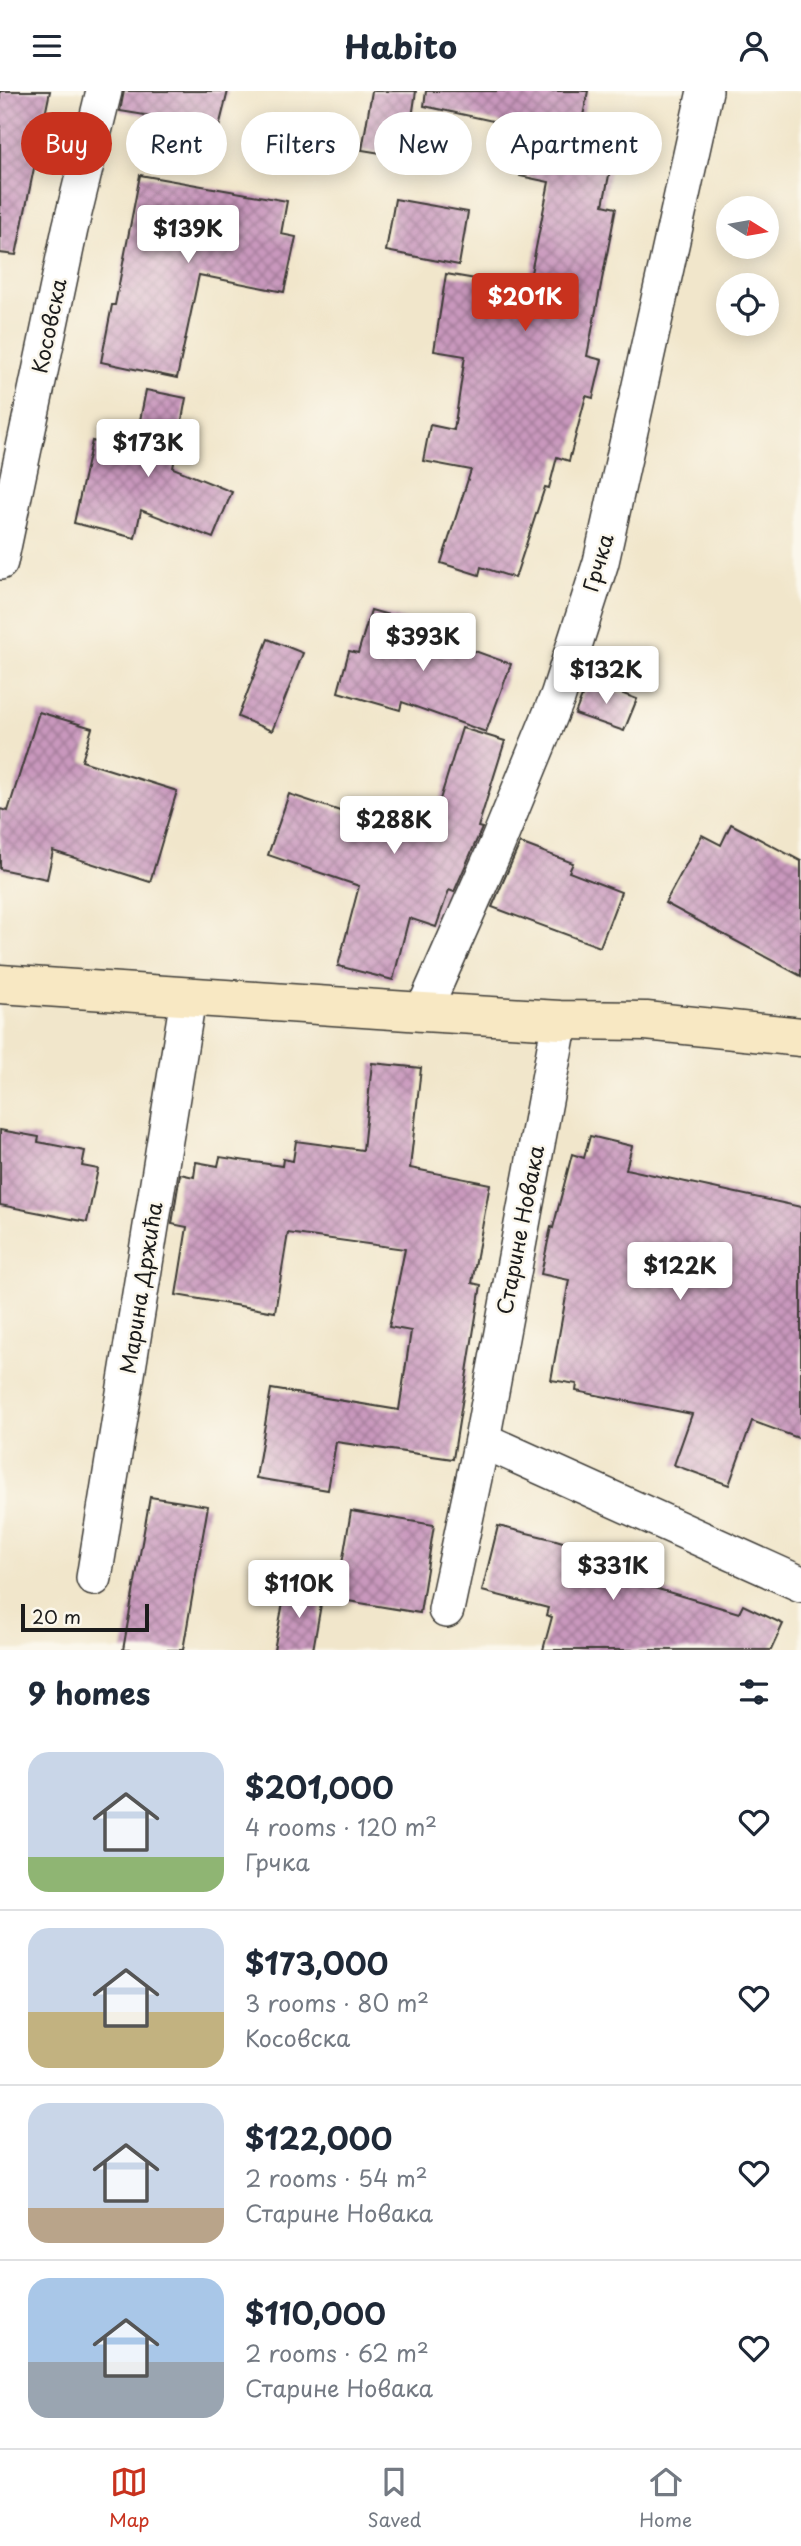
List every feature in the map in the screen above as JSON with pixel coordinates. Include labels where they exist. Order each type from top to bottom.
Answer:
[{"type":"main road","points":[[0,984],[560,1020],[646,1021],[801,1037]]},
{"type":"street","name":"Косовска","points":[[0,562],[70,229],[104,91]]},
{"type":"street","name":"Грчка","points":[[423,1012],[496,847],[558,696],[601,562],[705,91]]},
{"type":"street","name":"Марина Држића","points":[[94,1578],[188,998]]},
{"type":"street","name":"Старине Новака","points":[[446,1610],[482,1440],[560,1020]]},
{"type":"street","points":[[482,1440],[801,1584]]},
{"type":"building","points":[[0,91],[50,91],[46,112],[21,112],[21,175],[33,175],[16,255],[0,253]]},
{"type":"building","points":[[124,91],[228,91],[223,112],[120,111]]},
{"type":"building","points":[[372,91],[416,91],[413,112],[374,112],[374,152],[362,150]]},
{"type":"building","points":[[426,91],[588,91],[584,112],[486,112],[486,120],[472,117],[472,112],[451,112],[424,106]]},
{"type":"building","points":[[140,175],[287,201],[281,234],[296,237],[284,292],[199,275],[177,378],[101,362],[112,305],[115,305]]},
{"type":"building","points":[[609,175],[603,205],[616,208],[587,356],[602,360],[593,398],[586,396],[569,461],[557,457],[549,488],[545,487],[515,578],[481,567],[479,575],[441,563],[471,470],[423,461],[430,425],[454,430],[465,356],[434,351],[446,274],[528,288],[549,182],[520,176]]},
{"type":"building","points":[[395,199],[468,212],[459,265],[386,251]]},
{"type":"building","points":[[146,390],[186,398],[173,468],[232,492],[213,538],[141,510],[135,538],[74,523],[92,441],[134,451]]},
{"type":"building","points":[[371,610],[424,625],[422,632],[511,664],[486,732],[402,702],[400,710],[338,692],[349,651],[358,653]]},
{"type":"building","points":[[268,639],[303,653],[272,731],[238,717]]},
{"type":"building","points":[[588,681],[637,699],[624,731],[575,714]]},
{"type":"building","points":[[39,712],[92,728],[82,761],[177,791],[150,882],[53,851],[47,879],[0,869],[0,809],[8,811]]},
{"type":"building","points":[[462,728],[505,741],[478,827],[482,828],[454,892],[449,890],[436,927],[409,918],[393,980],[338,966],[359,886],[268,855],[289,794],[391,828],[394,819],[430,832]]},
{"type":"building","points":[[731,824],[801,861],[801,976],[665,903],[702,835],[721,845]]},
{"type":"building","points":[[520,843],[573,863],[569,872],[621,892],[600,947],[492,907]]},
{"type":"building","points":[[372,1063],[421,1068],[410,1168],[490,1184],[472,1283],[481,1285],[453,1459],[336,1442],[328,1490],[256,1478],[271,1389],[399,1410],[411,1331],[389,1327],[405,1249],[288,1233],[275,1312],[176,1295],[187,1227],[172,1224],[180,1174],[194,1177],[196,1162],[218,1166],[220,1157],[282,1166],[283,1159],[293,1161],[296,1141],[363,1150]]},
{"type":"building","points":[[0,1130],[39,1137],[38,1142],[85,1151],[82,1166],[98,1169],[87,1222],[0,1205]]},
{"type":"building","points":[[590,1136],[632,1146],[626,1169],[801,1207],[801,1439],[752,1421],[729,1485],[674,1465],[692,1414],[576,1391],[577,1384],[551,1380],[569,1280],[541,1274],[572,1154],[584,1158]]},
{"type":"building","points":[[150,1497],[208,1506],[183,1650],[123,1650]]},
{"type":"building","points":[[351,1511],[434,1525],[420,1613],[336,1599]]},
{"type":"building","points":[[498,1526],[626,1561],[621,1578],[739,1613],[743,1605],[783,1624],[771,1650],[543,1650],[552,1617],[546,1615],[548,1608],[482,1591]]},
{"type":"building","points":[[286,1587],[323,1593],[313,1650],[274,1650]]}]
